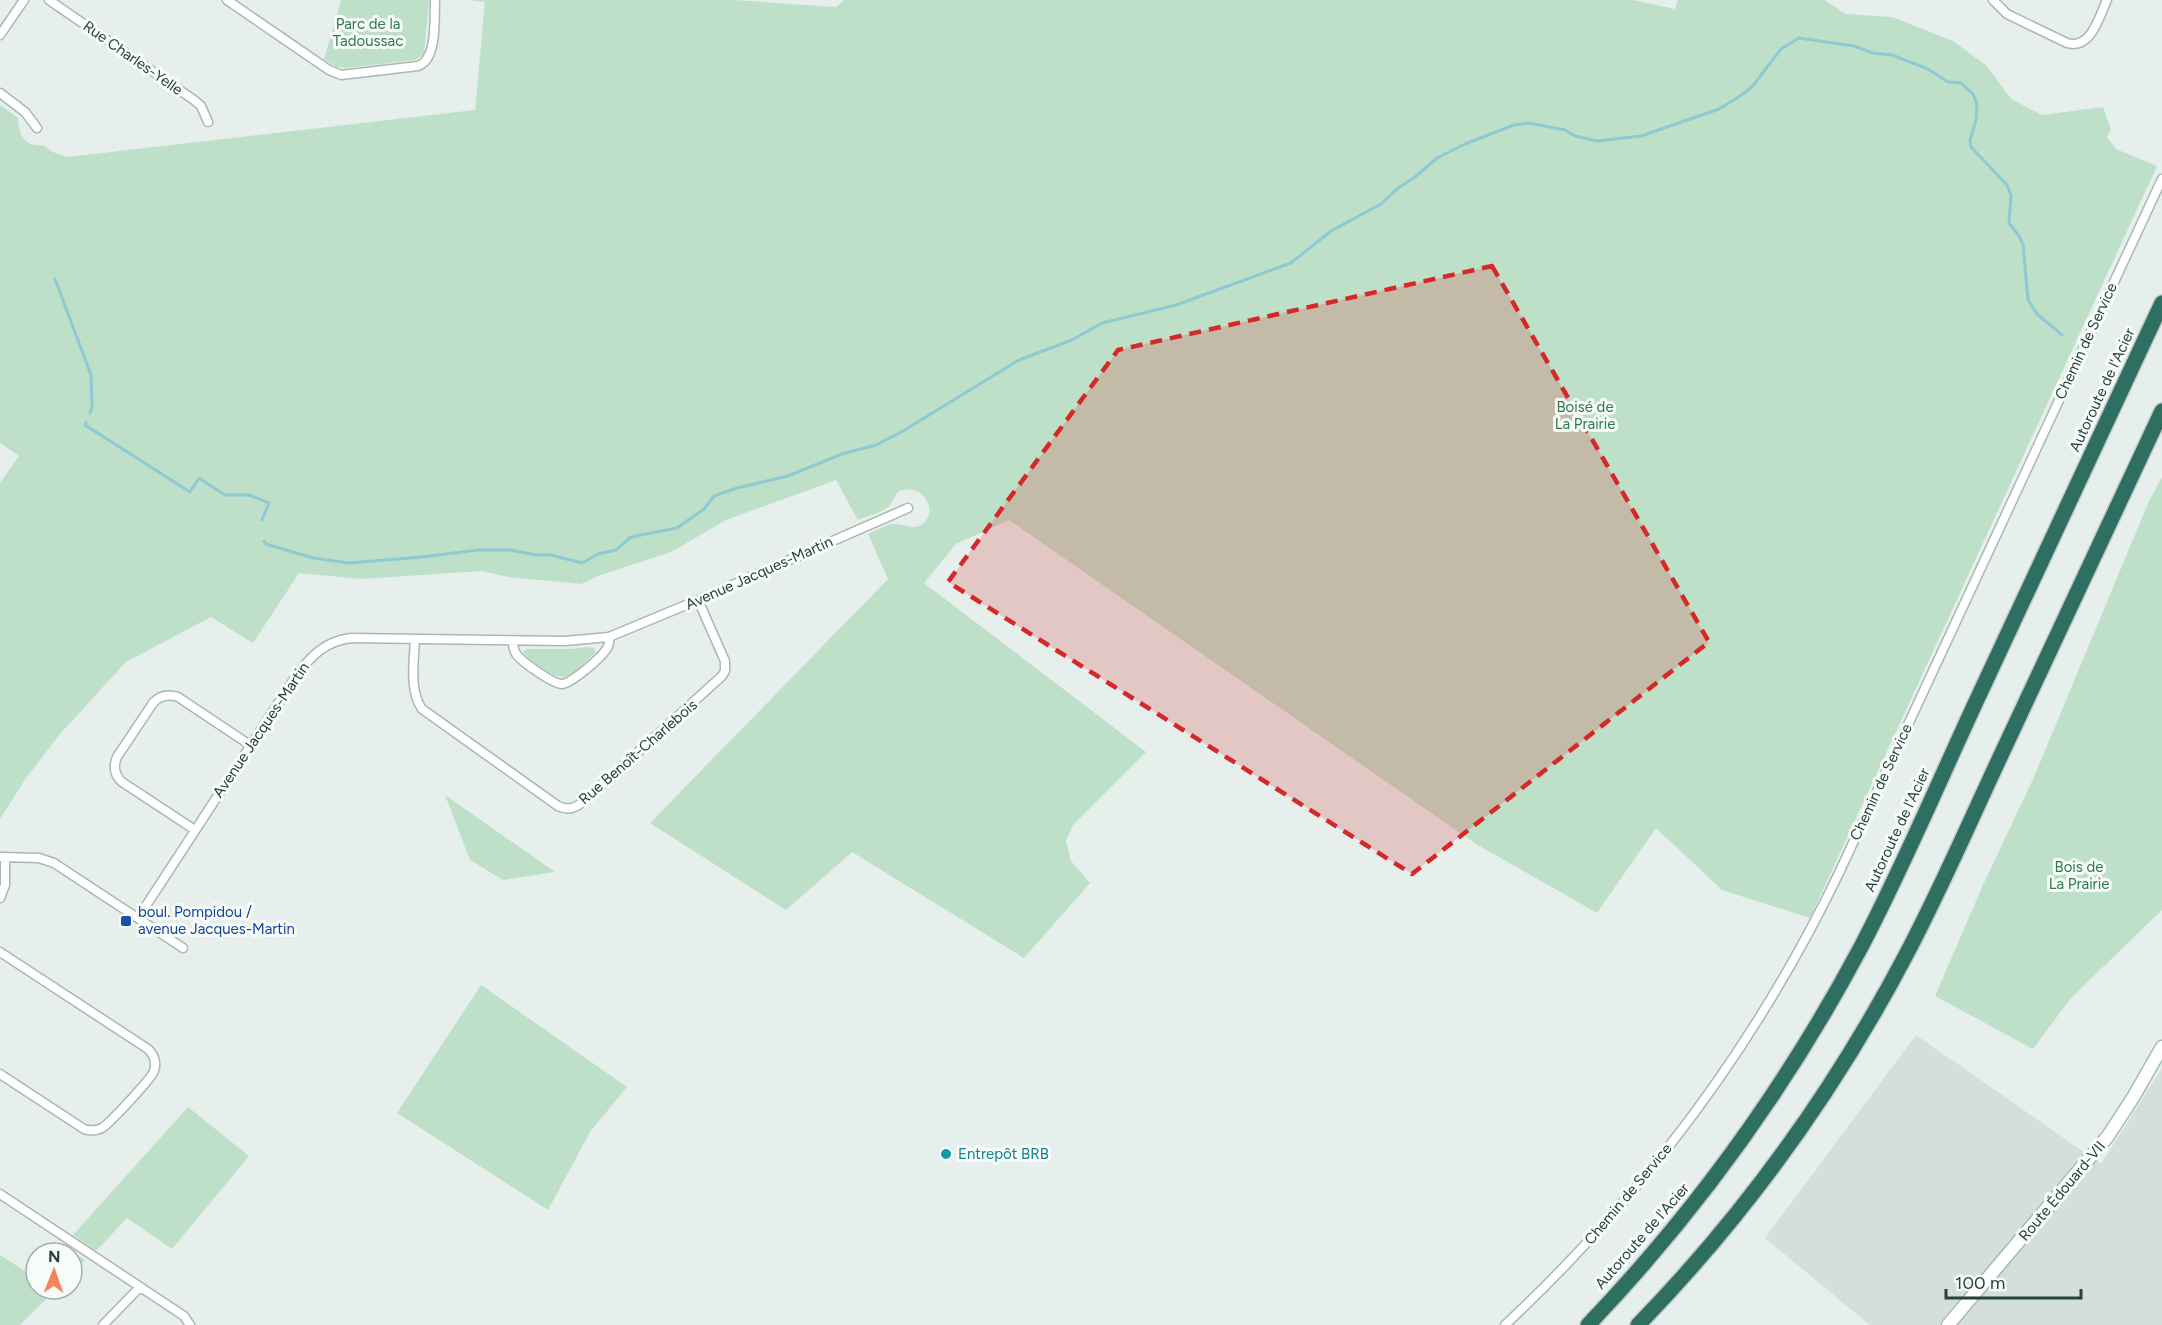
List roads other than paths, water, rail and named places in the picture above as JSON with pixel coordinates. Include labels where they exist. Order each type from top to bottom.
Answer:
[{"type":"highway","name":"Autoroute de l'Acier","points":[[1588,1325],[1671,1233],[1722,1167],[1781,1083],[1830,1002],[1888,892],[2162,303]]},
{"type":"highway","points":[[1638,1325],[1704,1253],[1767,1175],[1841,1068],[1889,986],[1949,870],[2162,411]]},
{"type":"main road","name":"Route Édouard-VII","points":[[1948,1325],[2108,1136],[2124,1114],[2162,1047]]},
{"type":"street","points":[[0,35],[24,0]]},
{"type":"street","name":"Rue Charles-Yelle","points":[[50,0],[194,100],[201,106],[208,122]]},
{"type":"street","points":[[227,0],[337,74],[418,66],[428,59],[432,50],[435,0]]},
{"type":"street","points":[[1993,0],[2007,14],[2075,45],[2089,37],[2107,0]]},
{"type":"street","points":[[0,93],[25,112],[37,128]]},
{"type":"street","name":"Chemin de Service","points":[[1505,1325],[1590,1240],[1664,1154],[1726,1069],[1802,946],[1865,818],[2162,179]]},
{"type":"street","name":"Avenue Jacques-Martin","points":[[138,918],[296,676],[321,648],[336,641],[351,638],[577,641],[609,637],[908,508]]},
{"type":"street","name":"Rue Benoît-Charlebois","points":[[415,639],[414,690],[417,702],[422,709],[558,806],[567,809],[579,806],[723,676],[725,661],[698,600]]},
{"type":"street","points":[[513,641],[514,650],[519,658],[552,681],[561,684],[572,681],[600,655],[607,648],[609,637]]},
{"type":"street","points":[[195,830],[117,778],[114,768],[117,757],[157,698],[167,695],[184,700],[250,745]]},
{"type":"street","points":[[0,898],[4,885],[3,857],[39,858],[54,863],[183,948]]},
{"type":"street","points":[[0,952],[148,1049],[154,1057],[155,1068],[149,1079],[106,1125],[93,1130],[84,1129],[0,1074]]},
{"type":"street","points":[[0,1194],[184,1316],[190,1325]]},
{"type":"street","points":[[103,1325],[140,1287]]},
{"type":"waterway","points":[[264,541],[266,544],[313,558],[349,563],[478,550],[510,550],[536,555],[551,555],[582,563],[598,554],[616,550],[631,537],[677,528],[704,509],[714,496],[788,476],[842,454],[876,445],[1019,360],[1072,340],[1102,323],[1176,305],[1291,263],[1331,231],[1381,204],[1437,158],[1465,144],[1514,125],[1529,123],[1565,130],[1575,136],[1597,141],[1641,136],[1719,109],[1737,98],[1752,87],[1781,49],[1799,38],[1854,46],[1873,53],[1892,55],[1928,69],[1948,82],[1961,83],[1973,94],[1977,104],[1976,120],[1970,140],[1971,147],[2007,185],[2011,195],[2009,223],[2023,244],[2028,300],[2037,314],[2062,335]]},
{"type":"waterway","points":[[55,279],[91,375],[92,407],[90,413]]},
{"type":"waterway","points":[[86,422],[85,425],[190,492],[199,478],[225,495],[249,495],[269,503],[262,520]]},
{"type":"place","name":"boul. Pompidou / avenue Jacques-Martin","points":[[126,921]]},
{"type":"place","name":"Entrepôt BRB","points":[[946,1154]]},
{"type":"park label","name":"Parc de la Tadoussac","points":[[368,32]]},
{"type":"park label","name":"Boisé de La Prairie","points":[[1585,416]]},
{"type":"park label","name":"Bois de La Prairie","points":[[2079,876]]}]
